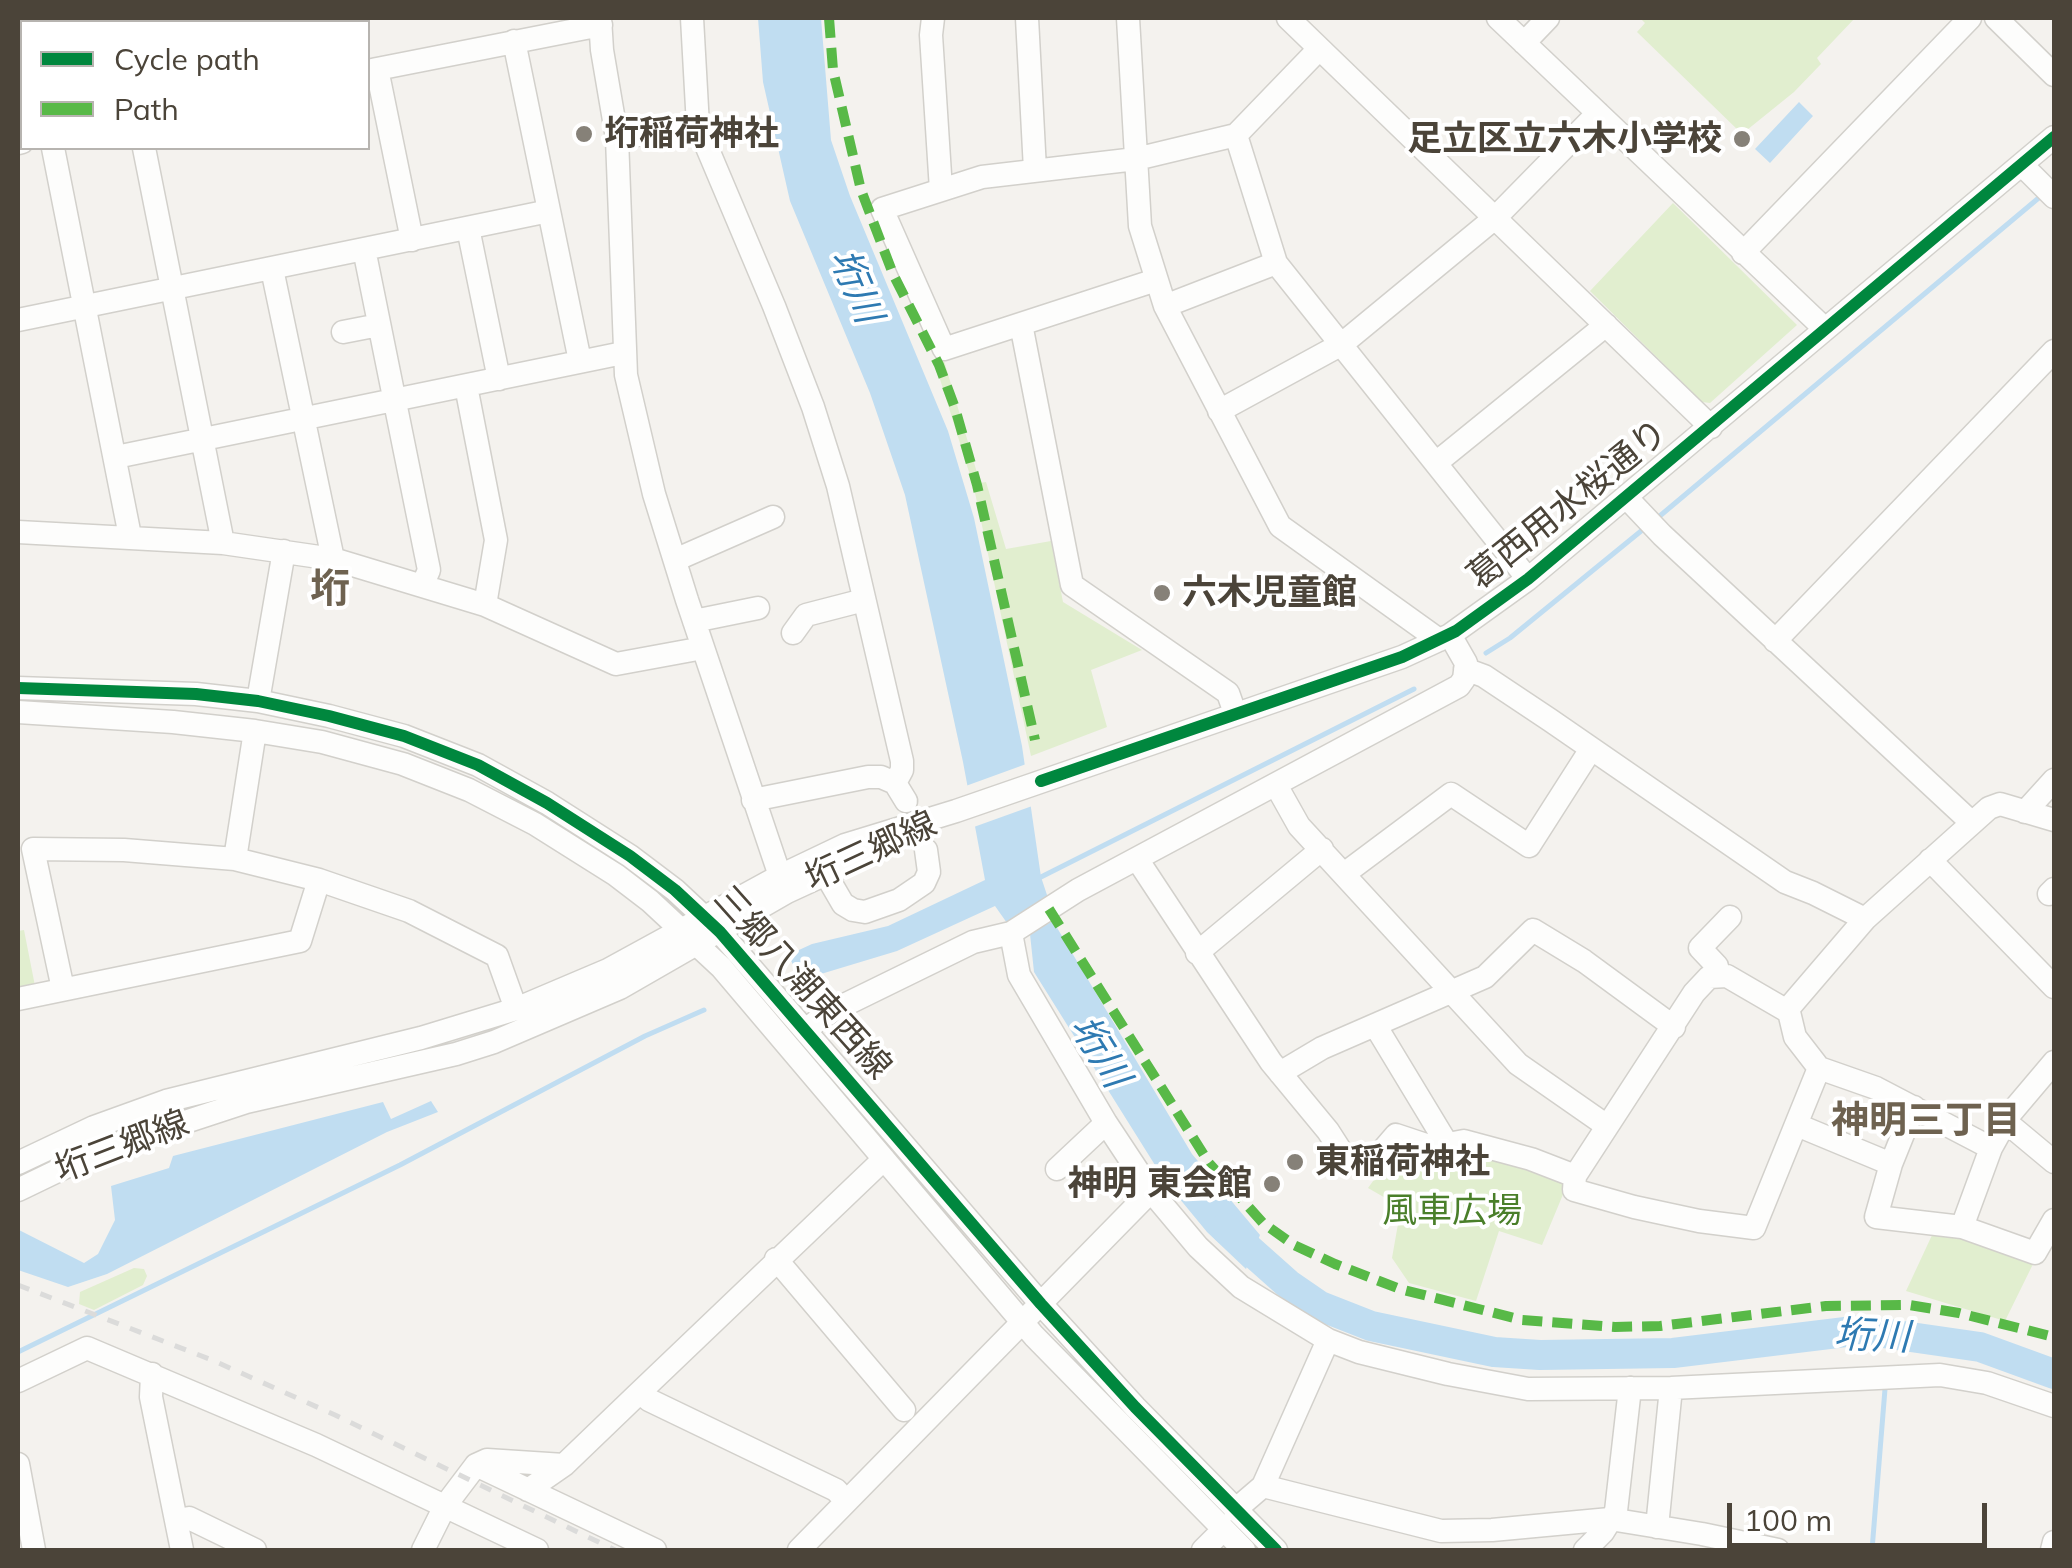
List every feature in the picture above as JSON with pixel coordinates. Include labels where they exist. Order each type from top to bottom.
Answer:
[{"type":"street","points":[[692,18],[698,126],[726,187],[812,408],[838,486],[902,761],[901,792],[881,777],[868,777],[753,800]]},
{"type":"street","points":[[933,18],[941,190]]},
{"type":"street","points":[[1026,18],[1035,170]]},
{"type":"street","points":[[1128,18],[1140,226],[1156,280],[1165,306],[1280,526],[1444,638],[1472,669],[1785,882],[1865,919]]},
{"type":"street","points":[[1288,18],[1711,427]]},
{"type":"street","points":[[1498,18],[1824,329]]},
{"type":"street","points":[[1524,43],[1548,18]]},
{"type":"street","points":[[1743,253],[1970,18]]},
{"type":"street","points":[[1996,18],[2054,75]]},
{"type":"street","points":[[412,240],[372,70],[601,21],[617,138],[623,353],[645,460],[694,621],[780,876]]},
{"type":"street","points":[[514,41],[580,361]]},
{"type":"street","points":[[1156,280],[944,349],[882,209],[982,177],[1136,159],[1236,136],[1319,49]]},
{"type":"street","points":[[1220,411],[1342,344],[1496,218],[1598,113]]},
{"type":"street","points":[[617,138],[698,126]]},
{"type":"street","points":[[1236,136],[1276,263],[1528,579]]},
{"type":"street","name":"葛西用水桜通り","points":[[956,811],[1402,657],[1444,638],[1528,579],[1824,329],[2029,171],[2054,137]]},
{"type":"street","points":[[53,150],[130,536]]},
{"type":"street","points":[[144,150],[222,543]]},
{"type":"street","points":[[2029,171],[2054,196]]},
{"type":"street","points":[[18,320],[549,212]]},
{"type":"street","points":[[468,228],[498,379]]},
{"type":"street","points":[[364,249],[428,570],[424,584]]},
{"type":"street","points":[[1165,306],[1276,263]]},
{"type":"street","points":[[272,269],[333,559]]},
{"type":"street","points":[[1021,324],[1072,585],[1228,693],[1235,713]]},
{"type":"street","points":[[343,332],[380,325]]},
{"type":"street","points":[[1436,463],[1606,325]]},
{"type":"street","points":[[1775,641],[2054,351]]},
{"type":"street","points":[[116,457],[623,353]]},
{"type":"street","points":[[466,386],[496,540],[485,605]]},
{"type":"street","points":[[1626,498],[1971,822]]},
{"type":"street","points":[[675,560],[773,517]]},
{"type":"street","points":[[18,532],[222,543],[333,559],[485,605],[616,664],[703,648]]},
{"type":"street","points":[[258,701],[284,551]]},
{"type":"street","points":[[793,633],[806,615],[864,600]]},
{"type":"street","points":[[694,621],[758,608]]},
{"type":"street","points":[[807,1029],[844,1004],[973,942],[1011,932],[1137,859],[1459,686],[1472,669]]},
{"type":"street","name":"三郷八潮東西線","points":[[18,688],[152,692],[258,701],[404,736],[478,765],[630,856],[713,924],[1041,1304],[1276,1550]]},
{"type":"street","name":"三郷八潮東西線","points":[[18,712],[255,731],[322,742],[403,764],[469,790],[535,824],[616,875],[691,937],[758,1008],[1023,1322],[1244,1550]]},
{"type":"street","points":[[235,859],[255,731]]},
{"type":"street","points":[[1344,874],[1451,794],[1529,846],[1591,749]]},
{"type":"street","points":[[2025,812],[2054,780]]},
{"type":"street","points":[[1276,785],[1299,826],[1518,1064],[1606,1126]]},
{"type":"street","points":[[1787,1010],[1865,919],[1989,808],[2000,804],[2054,820]]},
{"type":"street","name":"垳三郷線","points":[[713,924],[956,811]]},
{"type":"street","name":"垳三郷線","points":[[18,1190],[103,1150],[246,1102],[494,1042],[620,988],[780,876],[845,844],[956,811]]},
{"type":"street","points":[[63,990],[34,849],[124,850],[235,859],[320,880],[409,911],[496,956],[516,1010]]},
{"type":"street","points":[[1197,953],[1322,849]]},
{"type":"street","points":[[825,873],[843,904],[866,912],[899,900],[924,883],[929,872],[926,850]]},
{"type":"street","points":[[1137,859],[1280,1073],[1328,1130],[1346,1159],[1371,1164],[1396,1136],[1432,1147],[1464,1141],[1531,1158],[1574,1176]]},
{"type":"street","points":[[1930,860],[2054,986]]},
{"type":"street","points":[[18,999],[300,941],[320,880]]},
{"type":"street","points":[[1718,976],[1717,966],[1700,948],[1730,917]]},
{"type":"street","points":[[1280,1073],[1322,1048],[1486,977],[1533,930],[1584,961],[1674,1027]]},
{"type":"street","points":[[1011,932],[1019,975],[1150,1190],[1198,1247],[1241,1287],[1328,1340],[1359,1352],[1497,1385],[1564,1390],[1671,1388],[1940,1376],[1987,1383],[2054,1406]]},
{"type":"street","name":"垳三郷線","points":[[18,1163],[94,1127],[166,1101],[516,1010],[691,937]]},
{"type":"street","points":[[1819,1068],[1754,1228],[1665,1215],[1574,1190],[1574,1176],[1606,1126],[1702,985],[1709,977],[1718,976],[1727,976],[1787,1010],[1795,1037],[1819,1068],[1876,1088],[1991,1148]]},
{"type":"street","points":[[1374,1025],[1446,1144]]},
{"type":"street","points":[[1962,1227],[1991,1148],[2006,1122],[2054,1062]]},
{"type":"street","points":[[1914,1107],[1891,1164],[1876,1217],[1962,1227],[2036,1253],[2054,1220]]},
{"type":"street","points":[[2006,1122],[2054,1162]]},
{"type":"street","points":[[1057,1168],[1106,1123]]},
{"type":"street","points":[[1797,1126],[1891,1164]]},
{"type":"street","points":[[528,1490],[564,1464],[884,1160]]},
{"type":"street","points":[[799,1550],[1150,1190]]},
{"type":"street","points":[[776,1260],[904,1410]]},
{"type":"street","points":[[1235,1510],[1263,1486],[1328,1340]]},
{"type":"street","points":[[18,1381],[86,1348],[316,1445],[537,1550]]},
{"type":"street","points":[[152,1374],[151,1397],[182,1550]]},
{"type":"street","points":[[1585,1550],[1616,1511],[1630,1388]]},
{"type":"street","points":[[1658,1527],[1671,1388]]},
{"type":"street","points":[[640,1392],[649,1400],[836,1490],[846,1501]]},
{"type":"street","points":[[423,1550],[445,1506],[476,1465],[487,1460],[564,1464]]},
{"type":"street","points":[[18,1464],[30,1550]]},
{"type":"street","points":[[476,1465],[655,1550]]},
{"type":"street","points":[[1263,1486],[1442,1531],[1610,1519],[1658,1527],[1699,1542],[1778,1550]]},
{"type":"street","points":[[177,1520],[189,1518],[256,1550]]},
{"type":"street","points":[[1203,1550],[1223,1530]]},
{"type":"street","points":[[2052,1550],[2054,1542]]},
{"type":"green space","points":[[1640,18],[1855,18],[1817,58],[1821,64],[1794,92],[1742,134],[1637,32],[1645,23]]},
{"type":"green space","points":[[1673,203],[1797,325],[1710,403],[1702,402],[1590,291]]},
{"type":"green space","points":[[943,357],[980,483],[986,482],[1006,549],[1051,541],[1063,602],[1142,650],[1091,670],[1107,727],[1031,756],[974,488],[934,360]]},
{"type":"green space","points":[[24,930],[35,986],[18,990],[18,931]]},
{"type":"green space","name":"風車広場","points":[[1406,1149],[1435,1161],[1472,1151],[1561,1179],[1564,1192],[1542,1245],[1499,1231],[1476,1301],[1409,1283],[1392,1258],[1401,1207],[1368,1188],[1392,1155]]},
{"type":"green space","points":[[1933,1233],[1967,1237],[2034,1262],[2005,1321],[1906,1291]]},
{"type":"green space","points":[[134,1268],[144,1269],[147,1276],[143,1285],[94,1310],[79,1304],[80,1292]]},
{"type":"water","points":[[758,18],[821,18],[831,140],[850,196],[948,431],[974,518],[1022,746],[1041,877],[1049,901],[1007,923],[995,906],[897,951],[801,980],[788,955],[812,944],[888,926],[985,880],[905,495],[870,393],[790,201],[763,82]]},
{"type":"water","points":[[1799,102],[1813,116],[1770,163],[1755,149]]},
{"type":"water","points":[[1053,921],[1192,1154],[1260,1235],[1246,1269],[1207,1232],[1165,1181],[1034,972],[1030,934]]},
{"type":"water","points":[[431,1101],[438,1112],[387,1132],[107,1274],[68,1287],[18,1270],[19,1230],[84,1263],[98,1254],[115,1220],[111,1186],[169,1168],[173,1156],[383,1102],[391,1119]]},
{"type":"pier","points":[[1029,763],[1035,805],[971,828],[963,787]]},
{"type":"waterway","points":[[1655,520],[2041,196]]},
{"type":"waterway","points":[[1486,653],[1510,638],[1646,527]]},
{"type":"waterway","points":[[1037,879],[1414,689]]},
{"type":"waterway","points":[[18,1352],[400,1165],[645,1036],[704,1010]]},
{"type":"waterway","name":"垳川","points":[[1225,1228],[1288,1284],[1320,1306],[1371,1326],[1494,1352],[1673,1353],[1862,1330],[1980,1347],[2054,1374]]},
{"type":"waterway","points":[[1872,1550],[1885,1389]]},
{"type":"railway","points":[[18,1285],[212,1360],[615,1550]]},
{"type":"marked path","points":[[829,18],[833,70],[861,190],[893,274],[939,365],[955,408],[977,485],[1035,740]]},
{"type":"marked path","points":[[1049,909],[1209,1163],[1263,1223],[1294,1245],[1335,1264],[1400,1289],[1522,1320],[1660,1326],[1826,1306],[1909,1305],[2054,1337]]},
{"type":"cycle path","points":[[1041,781],[1402,657],[1456,631],[1528,579],[2054,137]]},
{"type":"cycle path","points":[[18,688],[196,694],[258,701],[404,736],[478,765],[630,856],[675,890],[720,932],[1041,1304],[1135,1407],[1276,1550]]},
{"type":"place","name":"垳稲荷神社","points":[[584,134]]},
{"type":"place","name":"足立区立六木小学校","points":[[1742,139]]},
{"type":"place","name":"六木児童館","points":[[1162,593]]},
{"type":"place","name":"東稲荷神社","points":[[1295,1162]]},
{"type":"place","name":"神明 東会館","points":[[1272,1184]]},
{"type":"district","name":"垳","points":[[330,590]]},
{"type":"district","name":"神明三丁目","points":[[1926,1122]]}]
